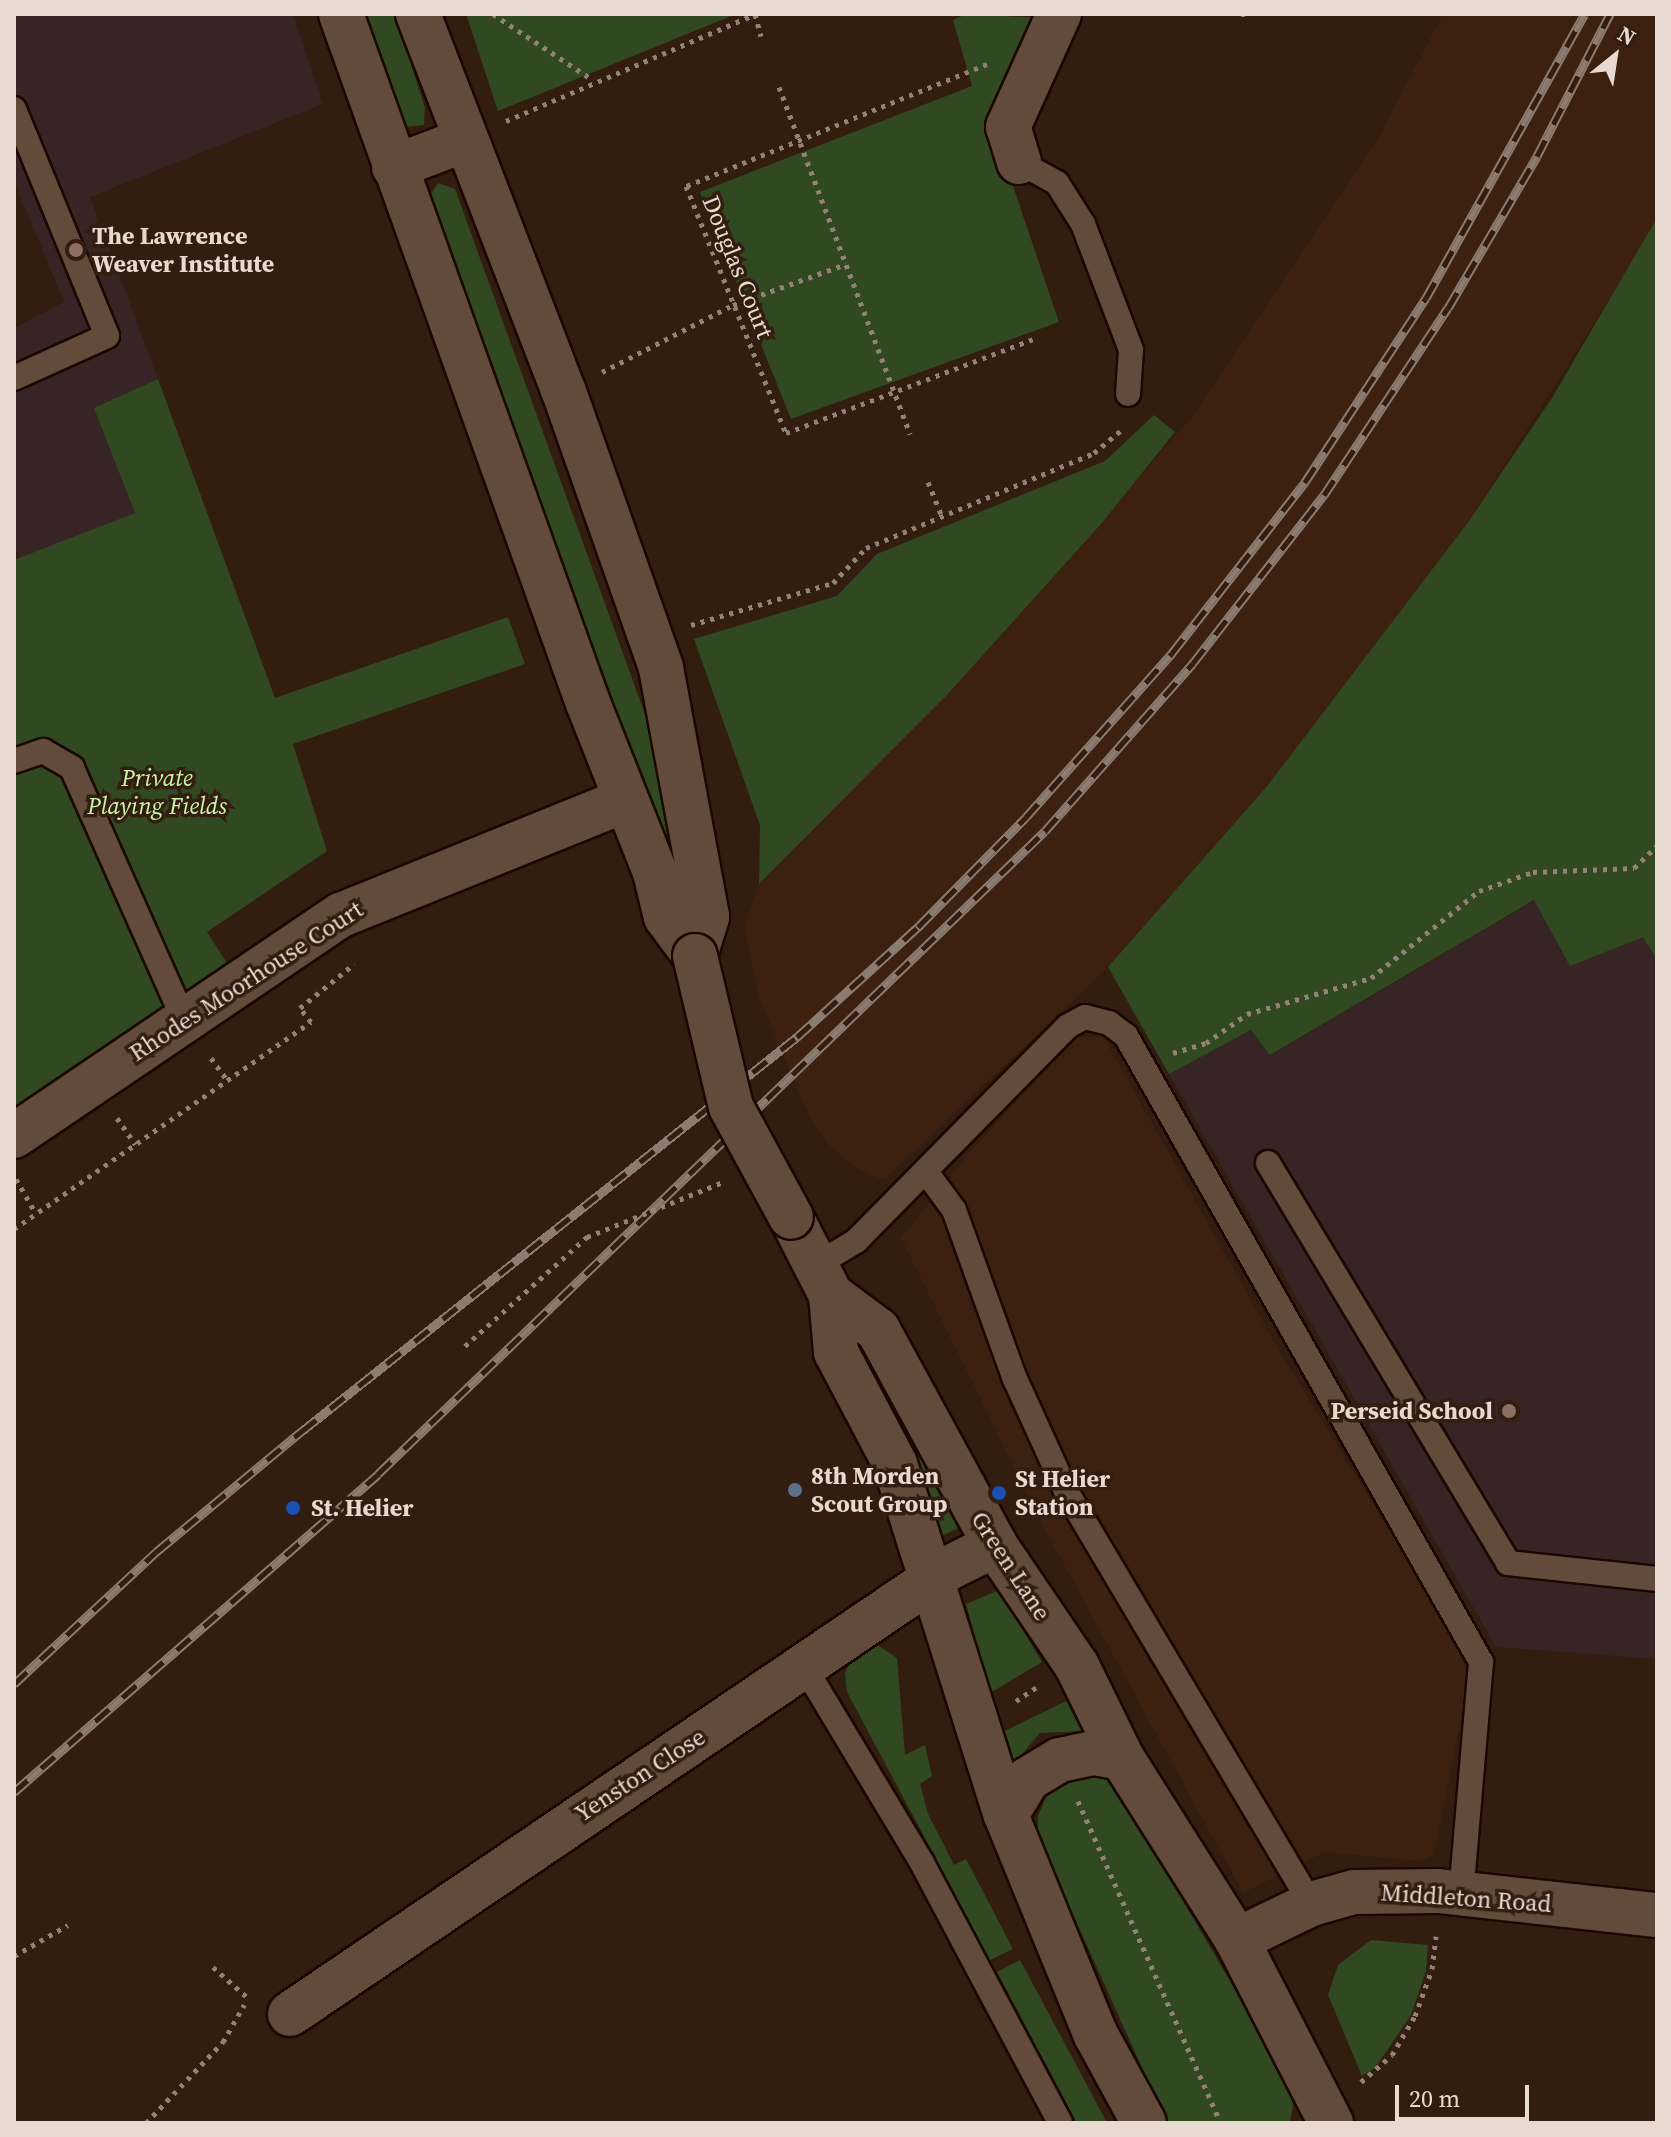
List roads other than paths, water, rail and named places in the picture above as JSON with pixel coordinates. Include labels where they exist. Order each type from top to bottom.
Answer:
[{"type":"main road","points":[[341,14],[394,167],[655,872],[666,917],[695,956],[731,1107],[824,1280],[836,1352],[895,1464],[934,1578],[1006,1815],[1096,2035],[1144,2123]]},
{"type":"main road","points":[[418,14],[564,392],[652,636],[707,917],[695,956]]},
{"type":"main road","points":[[1019,162],[1008,127],[1053,27]]},
{"type":"main road","points":[[394,167],[465,140]]},
{"type":"main road","name":"Rhodes Moorhouse Court","points":[[14,1136],[341,915],[626,800]]},
{"type":"main road","name":"Green Lane","points":[[824,1280],[878,1330],[995,1545],[1077,1666],[1122,1758],[1237,1940],[1328,2116]]},
{"type":"main road","name":"Yenston Close","points":[[290,2014],[590,1807],[805,1668],[934,1578],[995,1545]]},
{"type":"main road","points":[[1006,1815],[1028,1779],[1060,1760],[1094,1753],[1122,1758]]},
{"type":"main road","name":"Middleton Road","points":[[1237,1940],[1311,1904],[1354,1892],[1450,1892],[1657,1915]]},
{"type":"lane","points":[[14,109],[107,336],[14,378]]},
{"type":"lane","points":[[1019,162],[1057,183],[1079,215],[1131,350],[1128,394]]},
{"type":"lane","points":[[14,761],[43,751],[72,768],[184,1020]]},
{"type":"lane","points":[[824,1280],[856,1241],[1076,1021],[1085,1017],[1109,1023],[1126,1036],[1481,1662],[1450,1892]]},
{"type":"lane","points":[[1268,1163],[1508,1563],[1657,1579]]},
{"type":"lane","points":[[927,1173],[954,1210],[1015,1379],[1066,1491],[1311,1904]]},
{"type":"lane","points":[[805,1668],[922,1863],[1060,2123]]},
{"type":"railway","points":[[14,1684],[156,1552],[302,1431],[797,1037],[918,927],[1026,817],[1172,653],[1305,482],[1426,298],[1585,14]]},
{"type":"railway","points":[[14,1792],[378,1474],[1045,831],[1193,663],[1324,495],[1448,308],[1537,156],[1610,14]]},
{"type":"place","name":"The Lawrence Weaver Institute","points":[[76,250]]},
{"type":"place","name":"Perseid School","points":[[1509,1411]]},
{"type":"place","name":"8th Morden Scout Group","points":[[795,1490]]},
{"type":"place","name":"St Helier Station","points":[[999,1493]]},
{"type":"place","name":"St. Helier","points":[[293,1508]]},
{"type":"park label","name":"Private Playing Fields","points":[[157,792]]}]
